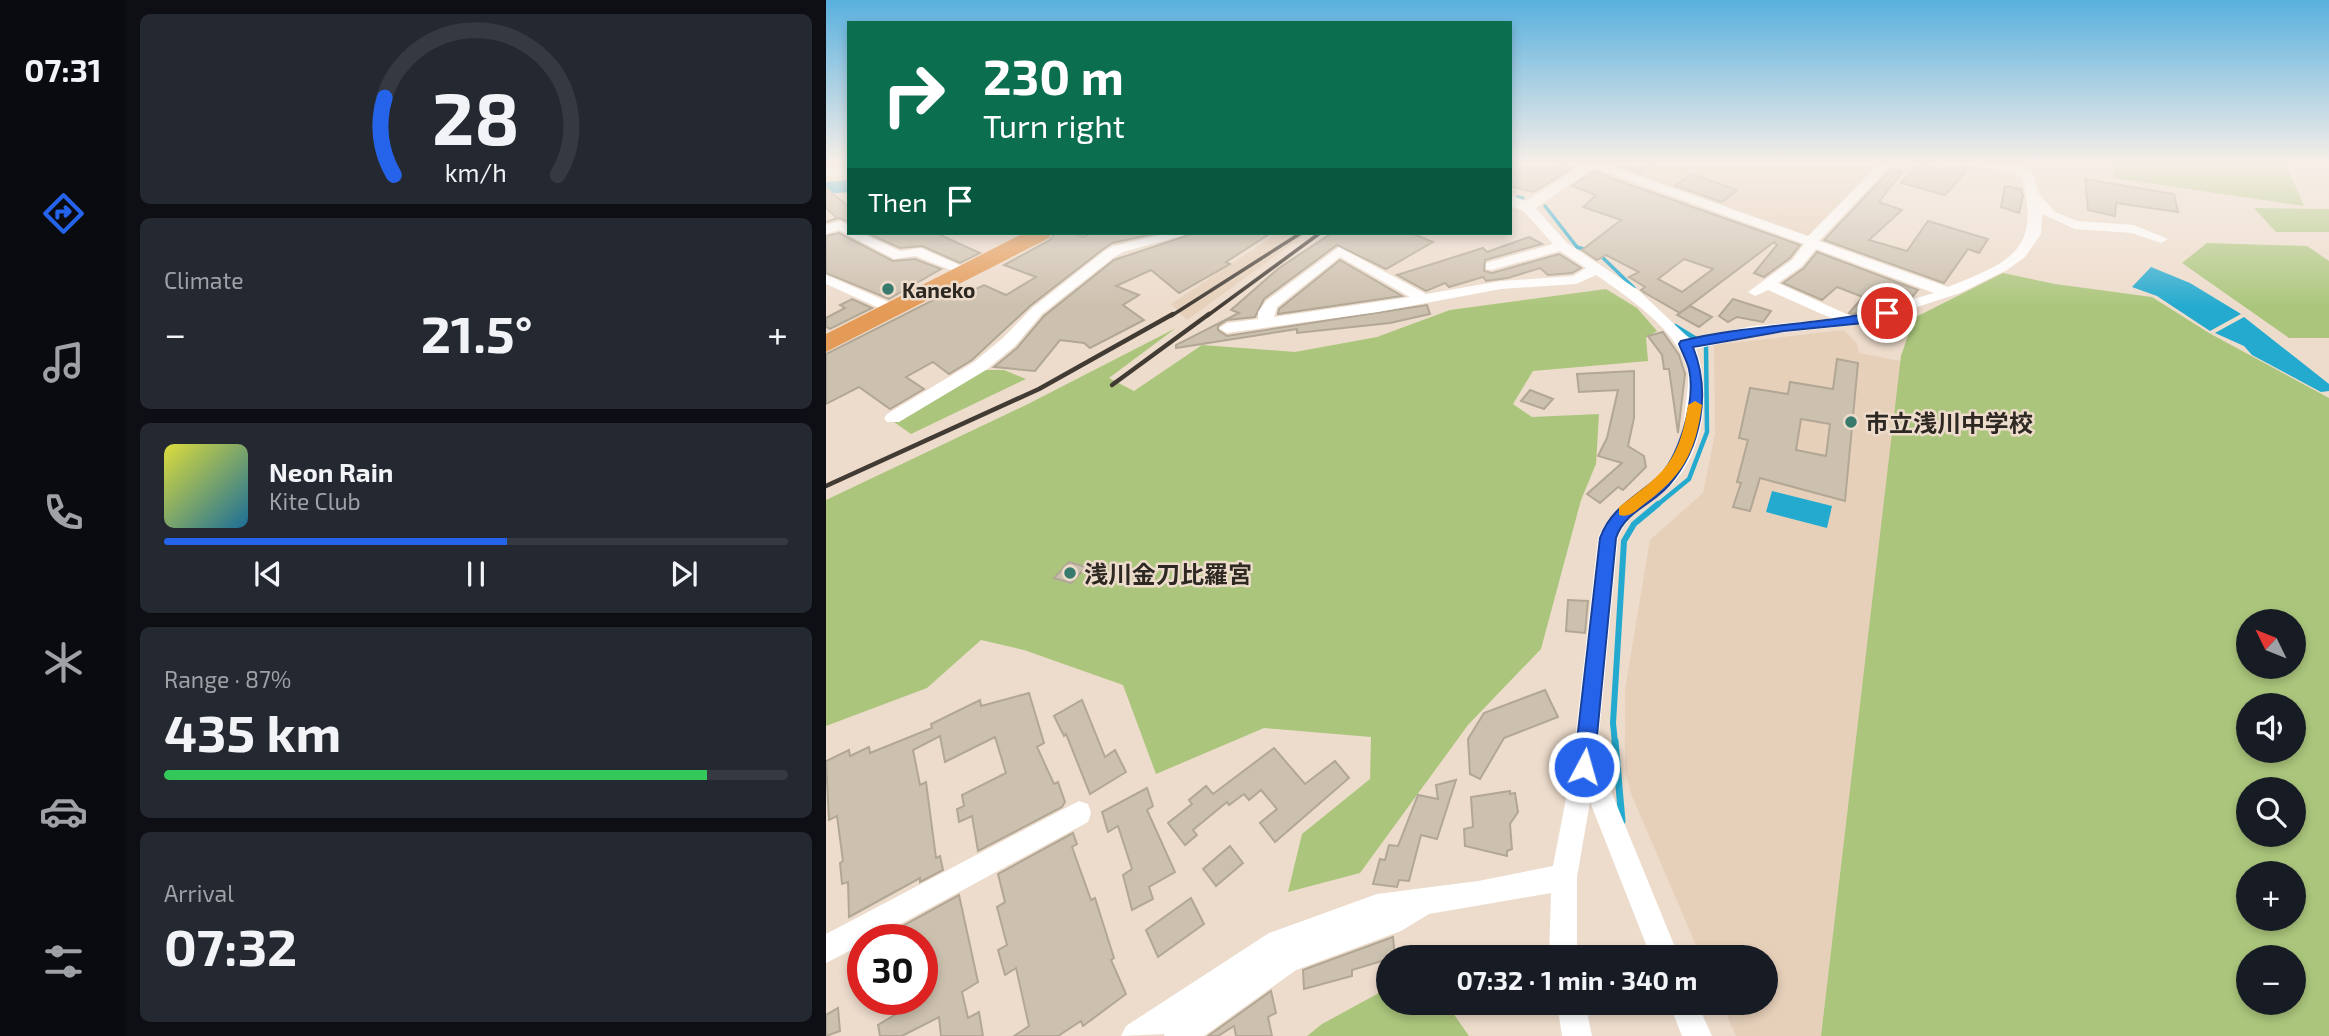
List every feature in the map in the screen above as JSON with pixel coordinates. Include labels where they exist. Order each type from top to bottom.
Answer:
[{"type":"highway","points":[[826,344],[1037,235]]},
{"type":"street","points":[[1533,210],[1562,246],[1633,293],[1688,344],[1696,371],[1696,402],[1686,450],[1663,482],[1612,525],[1608,538],[1584,767],[1564,877],[1563,945]]},
{"type":"street","points":[[1725,210],[1946,292]]},
{"type":"street","points":[[1841,210],[1810,242],[1811,246],[1797,263],[1761,288],[1850,321]]},
{"type":"street","points":[[1688,344],[1784,327],[1850,321],[1887,313],[1978,282],[2002,268],[2031,241],[2034,230],[2032,210]]},
{"type":"street","points":[[2046,210],[2050,215],[2075,225],[2134,229],[2161,239]]},
{"type":"street","points":[[826,230],[840,225],[847,230]]},
{"type":"street","points":[[856,235],[899,256],[916,251],[966,271]]},
{"type":"street","points":[[893,418],[980,366],[1009,342],[1037,311],[1118,249],[1177,235]]},
{"type":"street","points":[[1491,266],[1562,246]]},
{"type":"street","points":[[1266,323],[1266,312],[1272,304],[1339,251],[1423,298]]},
{"type":"street","points":[[1227,328],[1501,285],[1576,280],[1596,269]]},
{"type":"street","points":[[826,279],[893,309]]},
{"type":"street","points":[[1584,767],[1602,800],[1660,945]]},
{"type":"street","points":[[826,949],[1079,813]]},
{"type":"street","points":[[1136,1036],[1269,947],[1377,907],[1564,877]]},
{"type":"street","points":[[1179,1036],[1287,959],[1391,921],[1429,900]]},
{"type":"street","points":[[1573,1015],[1577,1036]]},
{"type":"street","points":[[1689,1015],[1697,1036]]},
{"type":"shaded area","points":[[1725,210],[1836,210],[1807,240]]},
{"type":"shaded area","points":[[1275,235],[1304,235],[1187,320],[1171,304]]},
{"type":"shaded area","points":[[1844,330],[1856,342],[1859,353],[1901,361],[1821,1036],[1736,1036],[1726,1015],[1778,1015],[1778,945],[1696,945],[1632,796],[1625,772],[1625,690],[1650,540],[1703,493],[1715,434],[1714,345]]},
{"type":"green space","points":[[2256,210],[2329,210],[2329,232],[2276,232]]},
{"type":"green space","points":[[2207,243],[2307,246],[2329,261],[2329,338],[2289,338],[2182,263]]},
{"type":"green space","points":[[2003,273],[2055,284],[2152,297],[2209,333],[2329,398],[2329,1036],[1821,1036],[1901,356],[1914,318]]},
{"type":"green space","points":[[1606,289],[1637,308],[1657,331],[1646,338],[1648,361],[1533,371],[1513,404],[1532,417],[1599,414],[1596,464],[1581,500],[1541,649],[1468,725],[1360,873],[1288,892],[1302,834],[1370,779],[1371,737],[1264,728],[1156,774],[1123,685],[1024,650],[981,640],[927,688],[826,726],[826,500],[1026,405],[1176,328],[1109,378],[1134,391],[1202,345],[1295,352],[1377,337],[1450,310]]},
{"type":"green space","points":[[984,370],[1004,370],[1026,379],[911,434],[894,422]]},
{"type":"green space","points":[[1376,995],[1376,1015],[1454,1015],[1469,1036],[1307,1036],[1322,1024]]},
{"type":"water","points":[[2151,267],[2190,283],[2241,314],[2210,331],[2157,296],[2132,287]]},
{"type":"water","points":[[2244,317],[2329,384],[2329,391],[2321,392],[2252,355],[2244,346],[2215,333]]},
{"type":"water","points":[[1772,491],[1832,506],[1827,528],[1766,512]]},
{"type":"building","points":[[829,210],[847,210],[847,221],[839,218],[826,222],[837,218]]},
{"type":"building","points":[[1593,210],[1702,210],[1800,245],[1790,258],[1764,277],[1754,273],[1777,245],[1774,242],[1680,313],[1641,290],[1645,287],[1629,277],[1639,272],[1606,255],[1597,260],[1582,250],[1621,220]],"holes":[[[1684,259],[1713,269],[1682,292],[1658,279]]]},
{"type":"building","points":[[1852,210],[1902,210],[1869,240],[1907,251],[1928,221],[1988,239],[1979,253],[1968,249],[1944,283],[1824,240]]},
{"type":"building","points":[[2090,210],[2115,210],[2115,216]]},
{"type":"building","points":[[839,233],[893,261],[915,259],[941,269],[889,299],[826,273],[826,236]]},
{"type":"building","points":[[871,235],[940,235],[980,253],[960,263],[922,246],[900,248]]},
{"type":"building","points":[[1054,235],[1149,235],[1112,243],[1030,306],[972,360],[949,374],[933,362],[906,377],[924,389],[890,409],[859,387],[826,404],[826,354],[947,293],[957,298],[984,285],[1006,295],[1036,277],[1004,265],[1050,240]]},
{"type":"building","points":[[1189,235],[1268,235],[1226,262],[1230,264],[1179,293],[1151,270],[1116,286],[1139,295],[1123,305],[1144,320],[1090,348],[1084,343],[1060,340],[1035,371],[994,367],[1017,348],[1044,316],[1114,260]]},
{"type":"building","points":[[1329,235],[1416,235],[1433,242],[1386,269],[1337,245],[1264,299],[1255,317],[1227,320],[1218,326],[1218,330],[1227,336],[1427,305],[1430,314],[1390,323],[1297,333],[1297,329],[1176,348],[1176,345],[1239,313],[1231,310],[1279,268]]},
{"type":"building","points":[[1529,237],[1542,244],[1485,260],[1484,271],[1492,273],[1559,254],[1581,268],[1572,273],[1548,275],[1540,268],[1508,278],[1486,281],[1483,277],[1449,287],[1445,283],[1426,291],[1397,275],[1483,248],[1487,252]]},
{"type":"building","points":[[1817,252],[1918,290],[1912,297],[1853,314],[1849,313],[1863,297],[1837,287],[1822,300],[1783,283],[1804,268]]},
{"type":"building","points":[[1340,260],[1402,296],[1278,314],[1279,309]]},
{"type":"building","points":[[852,299],[872,308],[830,329],[826,327],[826,318],[845,308],[840,305]]},
{"type":"building","points":[[1733,299],[1771,311],[1763,322],[1737,317],[1728,322],[1719,316]]},
{"type":"building","points":[[1690,306],[1712,317],[1699,327],[1677,315]]},
{"type":"building","points":[[1663,332],[1679,355],[1685,374],[1678,433],[1669,369],[1664,369],[1662,355],[1648,336]]},
{"type":"building","points":[[1837,359],[1858,363],[1845,501],[1760,478],[1750,511],[1733,507],[1741,483],[1737,482],[1748,440],[1739,438],[1750,388],[1788,394],[1790,382],[1833,389]],"holes":[[[1801,419],[1830,424],[1826,456],[1796,450]]]},
{"type":"building","points":[[1634,371],[1634,418],[1628,446],[1644,456],[1646,467],[1623,490],[1618,487],[1600,503],[1587,494],[1622,463],[1598,456],[1607,438],[1618,390],[1579,392],[1577,374]]},
{"type":"building","points":[[1530,390],[1553,399],[1544,409],[1521,401]]},
{"type":"building","name":"浅川金刀比羅宮","points":[[1069,562],[1086,567],[1071,583],[1054,578]]},
{"type":"building","points":[[1568,600],[1588,601],[1585,633],[1566,631]]},
{"type":"building","points":[[1545,690],[1558,717],[1504,738],[1480,779],[1470,774],[1468,739],[1484,713]]},
{"type":"building","points":[[1029,693],[1044,743],[1037,747],[1054,784],[1058,782],[1065,802],[1062,807],[978,851],[972,816],[959,822],[957,809],[964,806],[962,795],[1006,773],[995,737],[945,762],[940,736],[913,750],[920,785],[926,782],[936,858],[940,856],[943,870],[920,882],[920,878],[849,917],[848,882],[842,884],[840,863],[843,861],[837,816],[829,820],[826,761],[849,750],[850,756],[869,747],[870,753],[932,728],[931,724],[980,700],[981,706]]},
{"type":"building","points":[[1082,700],[1105,757],[1115,750],[1126,772],[1090,794],[1066,734],[1064,736],[1054,716]]},
{"type":"building","points":[[1274,748],[1305,784],[1335,761],[1349,778],[1275,842],[1260,823],[1277,809],[1261,790],[1249,800],[1244,794],[1229,805],[1227,802],[1193,830],[1197,835],[1185,845],[1168,823],[1192,804],[1189,800],[1206,786],[1213,794]]},
{"type":"building","points":[[1456,780],[1437,839],[1421,835],[1409,881],[1399,880],[1397,887],[1373,884],[1380,859],[1385,860],[1389,845],[1398,846],[1418,795],[1438,799],[1436,785]]},
{"type":"building","points":[[1147,788],[1153,806],[1147,810],[1175,872],[1149,887],[1153,899],[1132,910],[1123,875],[1132,869],[1118,826],[1108,832],[1102,812]]},
{"type":"building","points":[[1510,791],[1510,794],[1515,793],[1518,812],[1510,824],[1512,849],[1507,851],[1507,856],[1465,846],[1464,829],[1473,827],[1471,797]]},
{"type":"building","points":[[1073,833],[1077,844],[1072,847],[1091,900],[1095,898],[1114,958],[1111,960],[1126,994],[1083,1026],[1081,1021],[1058,1036],[1014,1036],[1029,1026],[1016,968],[1005,975],[998,950],[1007,945],[997,907],[1005,902],[998,874]]},
{"type":"building","points":[[1230,846],[1243,863],[1216,886],[1203,869]]},
{"type":"building","points":[[959,895],[978,982],[962,992],[968,1018],[979,1012],[983,1036],[941,1036],[939,1017],[902,1036],[880,1036],[878,1025],[894,1015],[938,1015],[938,924],[906,924]]},
{"type":"building","points":[[1191,898],[1204,924],[1158,957],[1146,930]]},
{"type":"building","points":[[1393,937],[1394,945],[1376,945],[1376,963],[1352,970],[1352,976],[1304,989],[1303,970]]},
{"type":"building","points":[[1271,991],[1276,1013],[1268,1017],[1272,1036],[1236,1036],[1234,1026],[1218,1036],[1208,1036]]},
{"type":"building","points":[[838,1008],[840,1031],[826,1036],[826,1015]]},
{"type":"waterway","points":[[1548,210],[1577,247],[1590,251]]},
{"type":"waterway","points":[[1599,254],[1634,288]]},
{"type":"waterway","points":[[1656,506],[1689,479],[1707,432],[1706,345],[1675,326]]},
{"type":"waterway","points":[[1615,743],[1613,723],[1624,541],[1634,524],[1658,504]]},
{"type":"waterway","points":[[1615,741],[1622,821]]},
{"type":"railway","points":[[1171,316],[1298,235]]},
{"type":"railway","points":[[1207,316],[1317,235]]},
{"type":"railway","points":[[826,486],[1039,389],[1173,314]]},
{"type":"railway","points":[[1112,385],[1209,314]]},
{"type":"slow traffic","points":[[1625,511],[1663,482],[1680,462],[1692,429],[1695,405]]},
{"type":"place","name":"Kaneko","points":[[888,289]]},
{"type":"place","name":"市立浅川中学校","points":[[1851,422]]},
{"type":"place","name":"浅川金刀比羅宮","points":[[1070,573]]},
{"type":"route","points":[[1584,767],[1608,538],[1612,525],[1663,482],[1680,462],[1686,450],[1696,402],[1696,371],[1685,344],[1784,327],[1864,320],[1887,313]]}]
